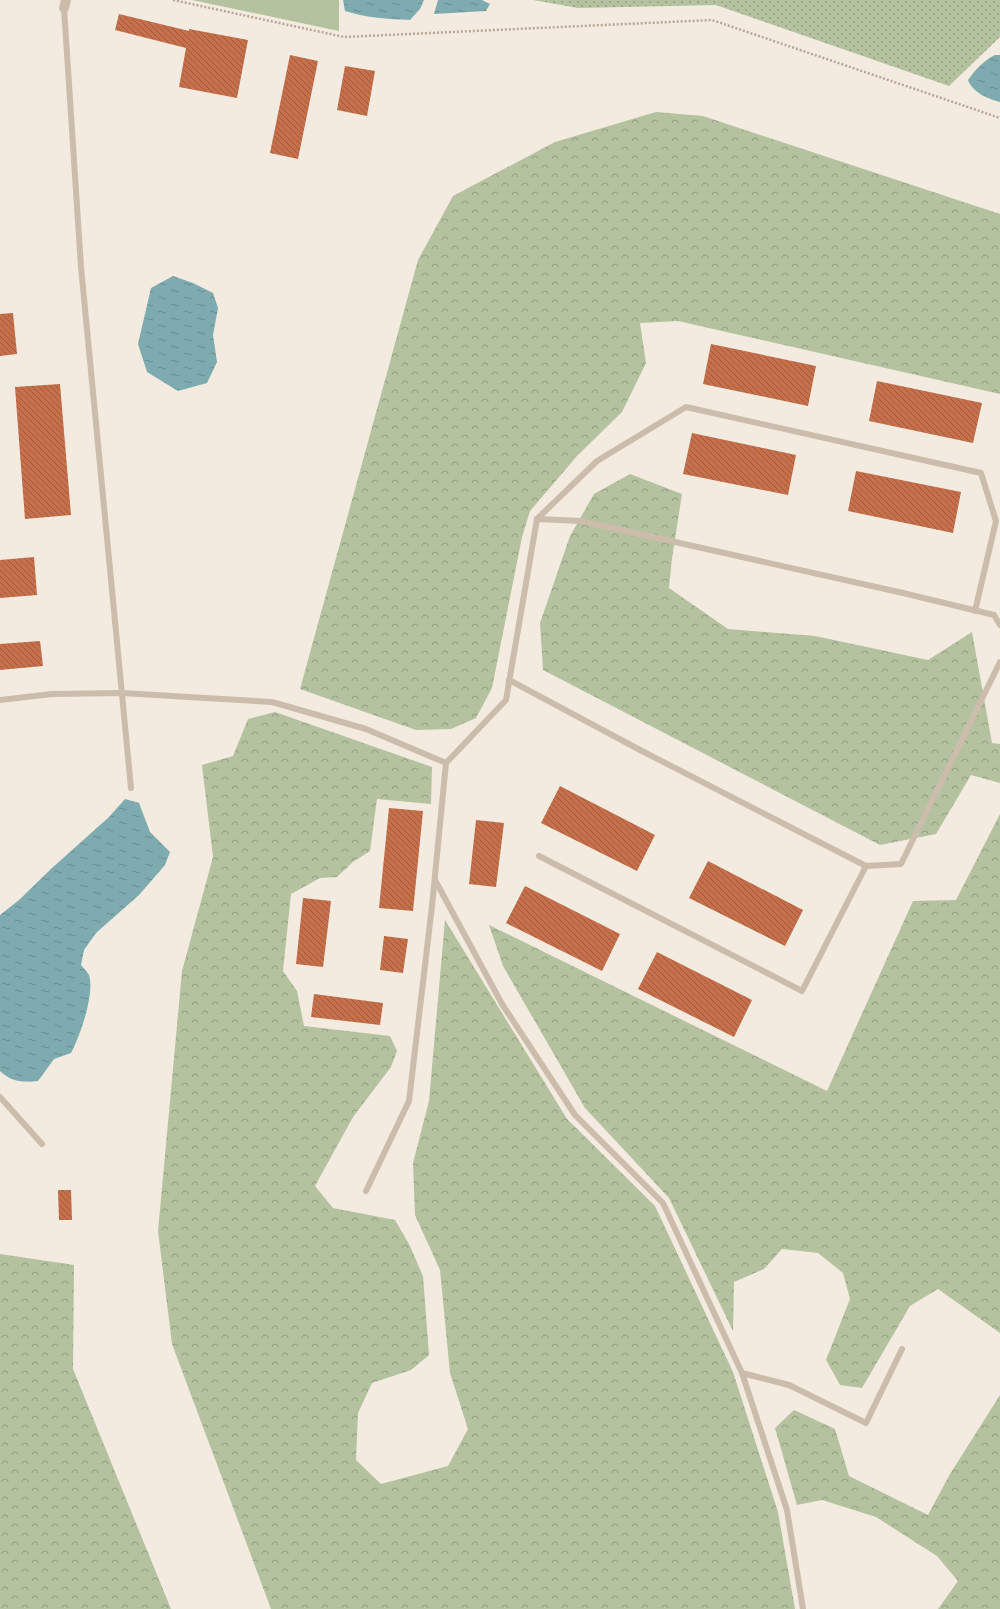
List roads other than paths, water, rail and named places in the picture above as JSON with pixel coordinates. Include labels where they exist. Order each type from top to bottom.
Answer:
[{"type":"lane","points":[[65,4],[81,268],[131,788]]},
{"type":"lane","points":[[366,1191],[410,1101],[435,880],[446,763],[506,700],[537,519],[597,462],[686,407],[981,473],[996,521],[975,611]]},
{"type":"lane","points":[[537,519],[581,521],[903,593],[994,615],[1000,625]]},
{"type":"lane","points":[[509,680],[640,750],[866,866],[901,864],[1000,662]]},
{"type":"lane","points":[[0,700],[52,694],[122,693],[272,702],[366,730],[446,763]]},
{"type":"lane","points":[[539,856],[802,991],[866,866]]},
{"type":"lane","points":[[435,880],[502,1004],[575,1115],[663,1203],[742,1373],[787,1510],[802,1609]]},
{"type":"lane","points":[[0,1097],[42,1144]]},
{"type":"lane","points":[[742,1373],[790,1386],[866,1423],[902,1349]]},
{"type":"water","points":[[343,0],[424,0],[420,9],[410,20],[369,17],[345,11]]},
{"type":"water","points":[[438,0],[482,0],[490,4],[486,11],[434,14]]},
{"type":"water","points":[[995,55],[1000,55],[1000,102],[990,99],[977,91],[968,80],[980,66]]},
{"type":"water","points":[[173,276],[193,283],[213,293],[218,308],[213,335],[217,362],[207,383],[178,391],[147,372],[138,344],[151,288]]},
{"type":"water","points":[[125,799],[139,803],[150,832],[170,852],[165,865],[139,895],[96,933],[84,950],[81,965],[89,975],[90,993],[86,1015],[71,1053],[54,1059],[38,1081],[18,1081],[9,1078],[0,1071],[0,915],[19,900],[109,817]]}]
